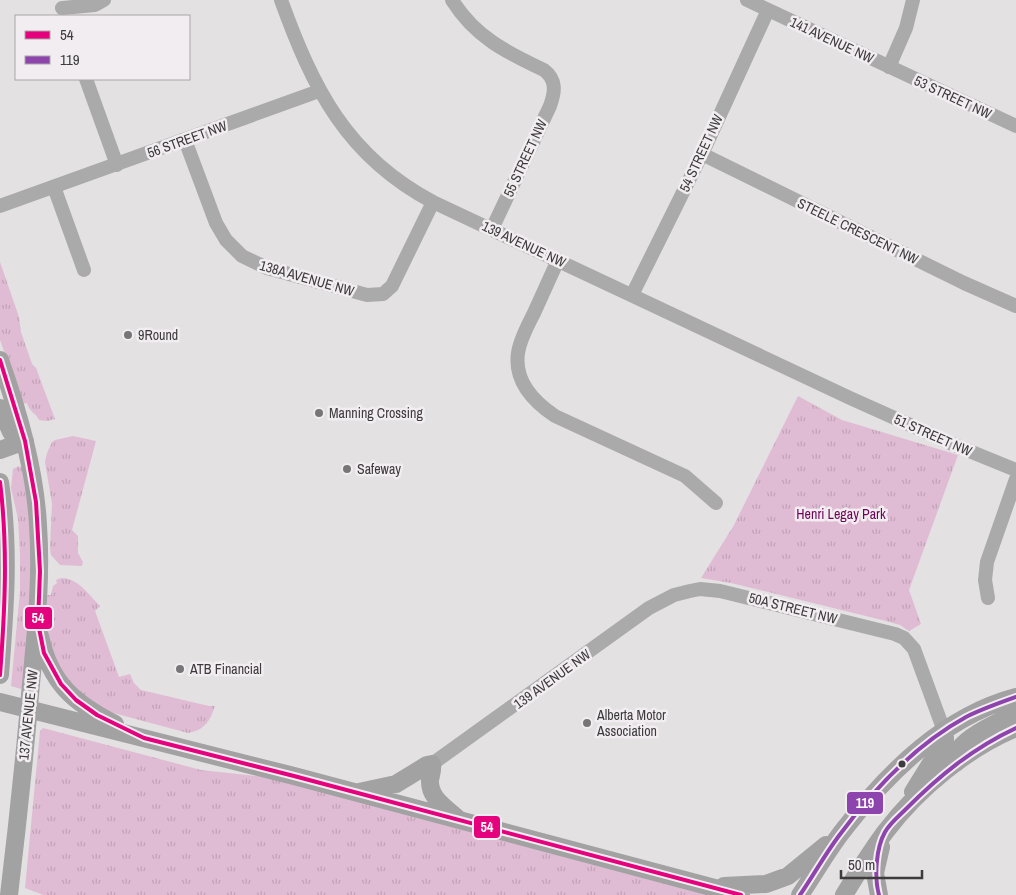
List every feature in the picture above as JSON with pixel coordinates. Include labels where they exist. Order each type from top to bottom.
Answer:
[{"type":"main road","name":"137 AVENUE NW","points":[[0,360],[25,441],[38,524],[40,571],[38,623],[8,894]]},
{"type":"main road","points":[[0,408],[11,432],[25,441]]},
{"type":"main road","points":[[0,450],[25,441]]},
{"type":"main road","points":[[0,482],[6,533],[7,570],[0,675]]},
{"type":"main road","points":[[38,623],[44,653],[61,684],[76,700],[97,715],[144,738]]},
{"type":"main road","points":[[708,886],[766,884],[788,876],[820,851],[844,828],[887,779],[944,730],[972,712],[1016,697]]},
{"type":"main road","points":[[0,702],[356,793],[741,895]]},
{"type":"main road","points":[[956,763],[960,747],[968,739],[1016,714]]},
{"type":"main road","points":[[879,895],[875,873],[888,829],[918,795],[956,763],[993,739],[1016,728]]},
{"type":"main road","points":[[844,895],[931,763],[942,751],[945,740],[944,730]]},
{"type":"main road","points":[[356,793],[396,784],[427,765],[432,764],[430,781],[432,792],[435,798],[459,820]]},
{"type":"main road","points":[[800,895],[844,828]]},
{"type":"street","points":[[61,8],[95,5],[104,0]]},
{"type":"street","name":"139 AVENUE NW","points":[[281,0],[302,55],[319,91],[340,124],[362,149],[410,189],[433,202],[850,398]]},
{"type":"street","name":"55 STREET NW","points":[[452,0],[464,17],[482,35],[504,50],[544,70],[548,73],[554,85],[550,106],[492,229]]},
{"type":"street","name":"141 AVENUE NW","points":[[747,0],[890,67]]},
{"type":"street","points":[[890,67],[906,28],[913,0]]},
{"type":"street","name":"54 STREET NW","points":[[632,295],[702,154],[768,10]]},
{"type":"street","name":"53 STREET NW","points":[[890,67],[1016,126]]},
{"type":"street","points":[[86,80],[118,165]]},
{"type":"street","name":"56 STREET NW","points":[[0,206],[319,91]]},
{"type":"street","name":"138A AVENUE NW","points":[[185,140],[216,223],[226,240],[242,256],[276,271],[367,295],[384,294],[395,281],[433,202]]},
{"type":"street","name":"STEELE CRESCENT NW","points":[[702,154],[964,283],[1016,306]]},
{"type":"street","points":[[54,187],[84,270]]},
{"type":"street","points":[[558,260],[530,320],[518,353],[519,368],[525,387],[534,401],[555,416],[685,476],[716,503]]},
{"type":"street","name":"51 STREET NW","points":[[850,398],[1016,470]]},
{"type":"street","points":[[988,598],[985,580],[987,562],[1016,479]]},
{"type":"street","name":"50A STREET NW","points":[[674,595],[700,589],[725,592],[896,634],[910,643],[916,654],[944,730]]},
{"type":"street","name":"139 AVENUE NW","points":[[432,764],[649,608],[674,595]]},
{"type":"street","points":[[944,730],[956,763]]},
{"type":"green space","points":[[0,262],[19,317],[21,332],[32,364],[36,368],[55,419],[39,420],[29,409],[27,403],[23,404],[0,340]]},
{"type":"green space","name":"Henri Legay Park","points":[[798,396],[842,420],[958,455],[909,590],[921,624],[909,631],[900,625],[882,620],[731,583],[701,578],[734,525]]},
{"type":"green space","points":[[73,436],[96,441],[72,530],[78,536],[78,553],[83,562],[82,566],[60,565],[51,555],[50,548],[52,504],[45,462],[52,442]]},
{"type":"green space","points":[[19,466],[22,468],[30,505],[33,586],[23,686],[21,689],[11,686],[20,591],[20,555],[18,519],[11,488],[13,469]]},
{"type":"green space","points":[[61,578],[78,584],[100,606],[95,611],[119,677],[130,674],[134,683],[141,690],[215,706],[203,727],[188,733],[106,711],[97,707],[62,675],[48,642],[46,627],[47,595],[51,595],[53,586],[57,583],[56,580]]},
{"type":"green space","points":[[43,728],[201,770],[274,778],[718,895],[43,895],[25,888],[40,731]]},
{"type":"transit line","name":"54","points":[[0,360],[25,441],[36,502],[40,571],[38,623],[44,653],[61,684],[76,700],[97,715],[144,738],[741,895]]},
{"type":"transit line","name":"54","points":[[0,482],[3,506],[5,578],[0,675]]},
{"type":"transit line","name":"119","points":[[800,895],[851,820],[880,786],[912,755],[947,728],[966,717],[1016,697]]},
{"type":"transit line","name":"119","points":[[879,895],[877,888],[878,854],[882,839],[889,826],[931,785],[957,764],[985,744],[1016,728]]},
{"type":"place","name":"9Round","points":[[128,335]]},
{"type":"place","name":"Manning Crossing","points":[[319,413]]},
{"type":"place","name":"Safeway","points":[[347,469]]},
{"type":"place","name":"ATB Financial","points":[[180,669]]},
{"type":"place","name":"Alberta Motor Association","points":[[587,723]]}]
